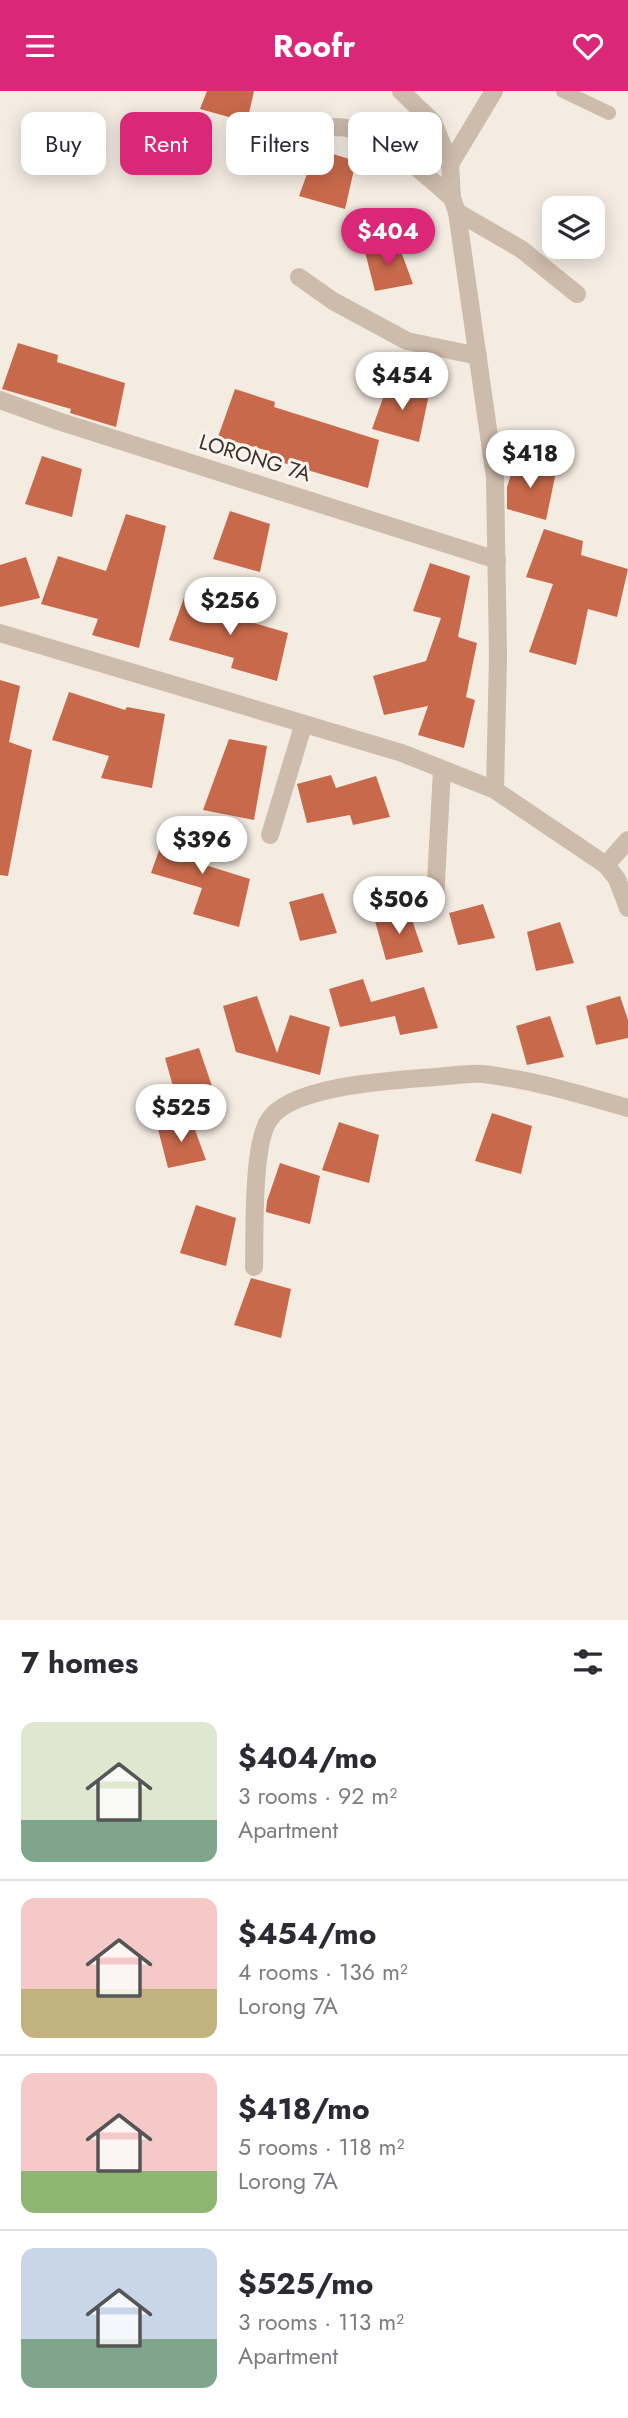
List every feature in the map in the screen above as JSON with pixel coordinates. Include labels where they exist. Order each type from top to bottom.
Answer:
[{"type":"street","points":[[401,91],[433,122],[450,164],[495,478],[495,790]]},
{"type":"street","points":[[450,164],[494,91]]},
{"type":"street","points":[[334,128],[360,132],[406,158],[455,205],[521,249],[577,294]]},
{"type":"street","points":[[299,277],[333,301],[407,341],[478,356]]},
{"type":"street","name":"LORONG 7A","points":[[0,400],[58,421],[496,560]]},
{"type":"street","points":[[0,633],[303,726],[402,753],[495,790],[606,866],[617,879],[628,908]]},
{"type":"street","points":[[270,835],[303,726]]},
{"type":"street","points":[[435,901],[442,770]]},
{"type":"street","points":[[606,866],[628,840]]},
{"type":"street","points":[[254,1267],[260,1143],[269,1119],[285,1106],[323,1090],[380,1081],[479,1074],[534,1082],[628,1108]]},
{"type":"lane","points":[[563,91],[609,113]]},
{"type":"building","points":[[207,91],[254,91],[249,112],[226,112],[226,116],[200,109]]},
{"type":"building","points":[[334,154],[348,159],[348,175],[353,175],[345,209],[299,196],[307,175],[334,175]]},
{"type":"building","points":[[398,243],[413,284],[375,291],[365,252]]},
{"type":"building","points":[[18,343],[58,355],[57,362],[125,383],[116,427],[70,413],[71,409],[2,389]]},
{"type":"building","points":[[389,381],[429,394],[419,442],[372,429]]},
{"type":"building","points":[[235,389],[275,402],[274,407],[379,440],[368,488],[267,458],[269,451],[218,437]]},
{"type":"building","points":[[42,456],[82,469],[72,517],[25,504]]},
{"type":"building","points":[[516,459],[556,472],[546,520],[507,509],[507,487]]},
{"type":"building","points":[[230,511],[270,524],[260,572],[213,559]]},
{"type":"building","points":[[126,514],[166,526],[139,648],[92,635],[98,619],[41,604],[58,556],[106,571]]},
{"type":"building","points":[[544,529],[583,541],[581,555],[628,569],[617,617],[588,609],[576,665],[529,652],[553,584],[526,577]]},
{"type":"building","points":[[26,557],[40,598],[0,607],[0,565]]},
{"type":"building","points":[[430,563],[470,576],[458,637],[477,643],[466,697],[475,700],[464,748],[418,735],[428,706],[384,715],[373,676],[426,661],[441,618],[413,611]]},
{"type":"building","points":[[186,592],[226,604],[224,614],[288,633],[277,681],[231,668],[234,658],[169,640]]},
{"type":"building","points":[[0,680],[20,686],[9,742],[32,750],[8,876],[0,875]]},
{"type":"building","points":[[69,692],[125,710],[127,707],[165,714],[152,788],[101,778],[109,756],[52,740]]},
{"type":"building","points":[[229,739],[267,746],[254,820],[203,810]]},
{"type":"building","points":[[331,775],[336,788],[376,776],[390,817],[353,825],[350,815],[307,823],[297,784]]},
{"type":"building","points":[[168,825],[208,838],[202,864],[250,879],[239,927],[193,914],[202,888],[151,873]]},
{"type":"building","points":[[323,893],[337,933],[300,941],[289,902]]},
{"type":"building","points":[[483,904],[495,938],[458,945],[449,913]]},
{"type":"building","points":[[409,911],[423,952],[386,960],[375,921]]},
{"type":"building","points":[[560,922],[574,963],[536,971],[527,932]]},
{"type":"building","points":[[363,979],[371,1002],[424,987],[438,1028],[400,1035],[395,1016],[340,1027],[329,989]]},
{"type":"building","points":[[257,996],[277,1053],[290,1015],[330,1027],[320,1075],[236,1052],[223,1006]]},
{"type":"building","points":[[620,996],[628,1020],[628,1038],[596,1045],[586,1006]]},
{"type":"building","points":[[550,1016],[564,1057],[527,1065],[516,1026]]},
{"type":"building","points":[[199,1048],[213,1089],[176,1097],[165,1058]]},
{"type":"building","points":[[492,1113],[532,1126],[521,1174],[475,1161]]},
{"type":"building","points":[[191,1119],[206,1160],[168,1168],[158,1129]]},
{"type":"building","points":[[339,1122],[379,1135],[369,1183],[322,1170]]},
{"type":"building","points":[[280,1163],[320,1176],[310,1224],[266,1212]]},
{"type":"building","points":[[196,1205],[236,1218],[226,1266],[180,1253]]},
{"type":"building","points":[[251,1278],[291,1289],[281,1338],[234,1325]]}]
